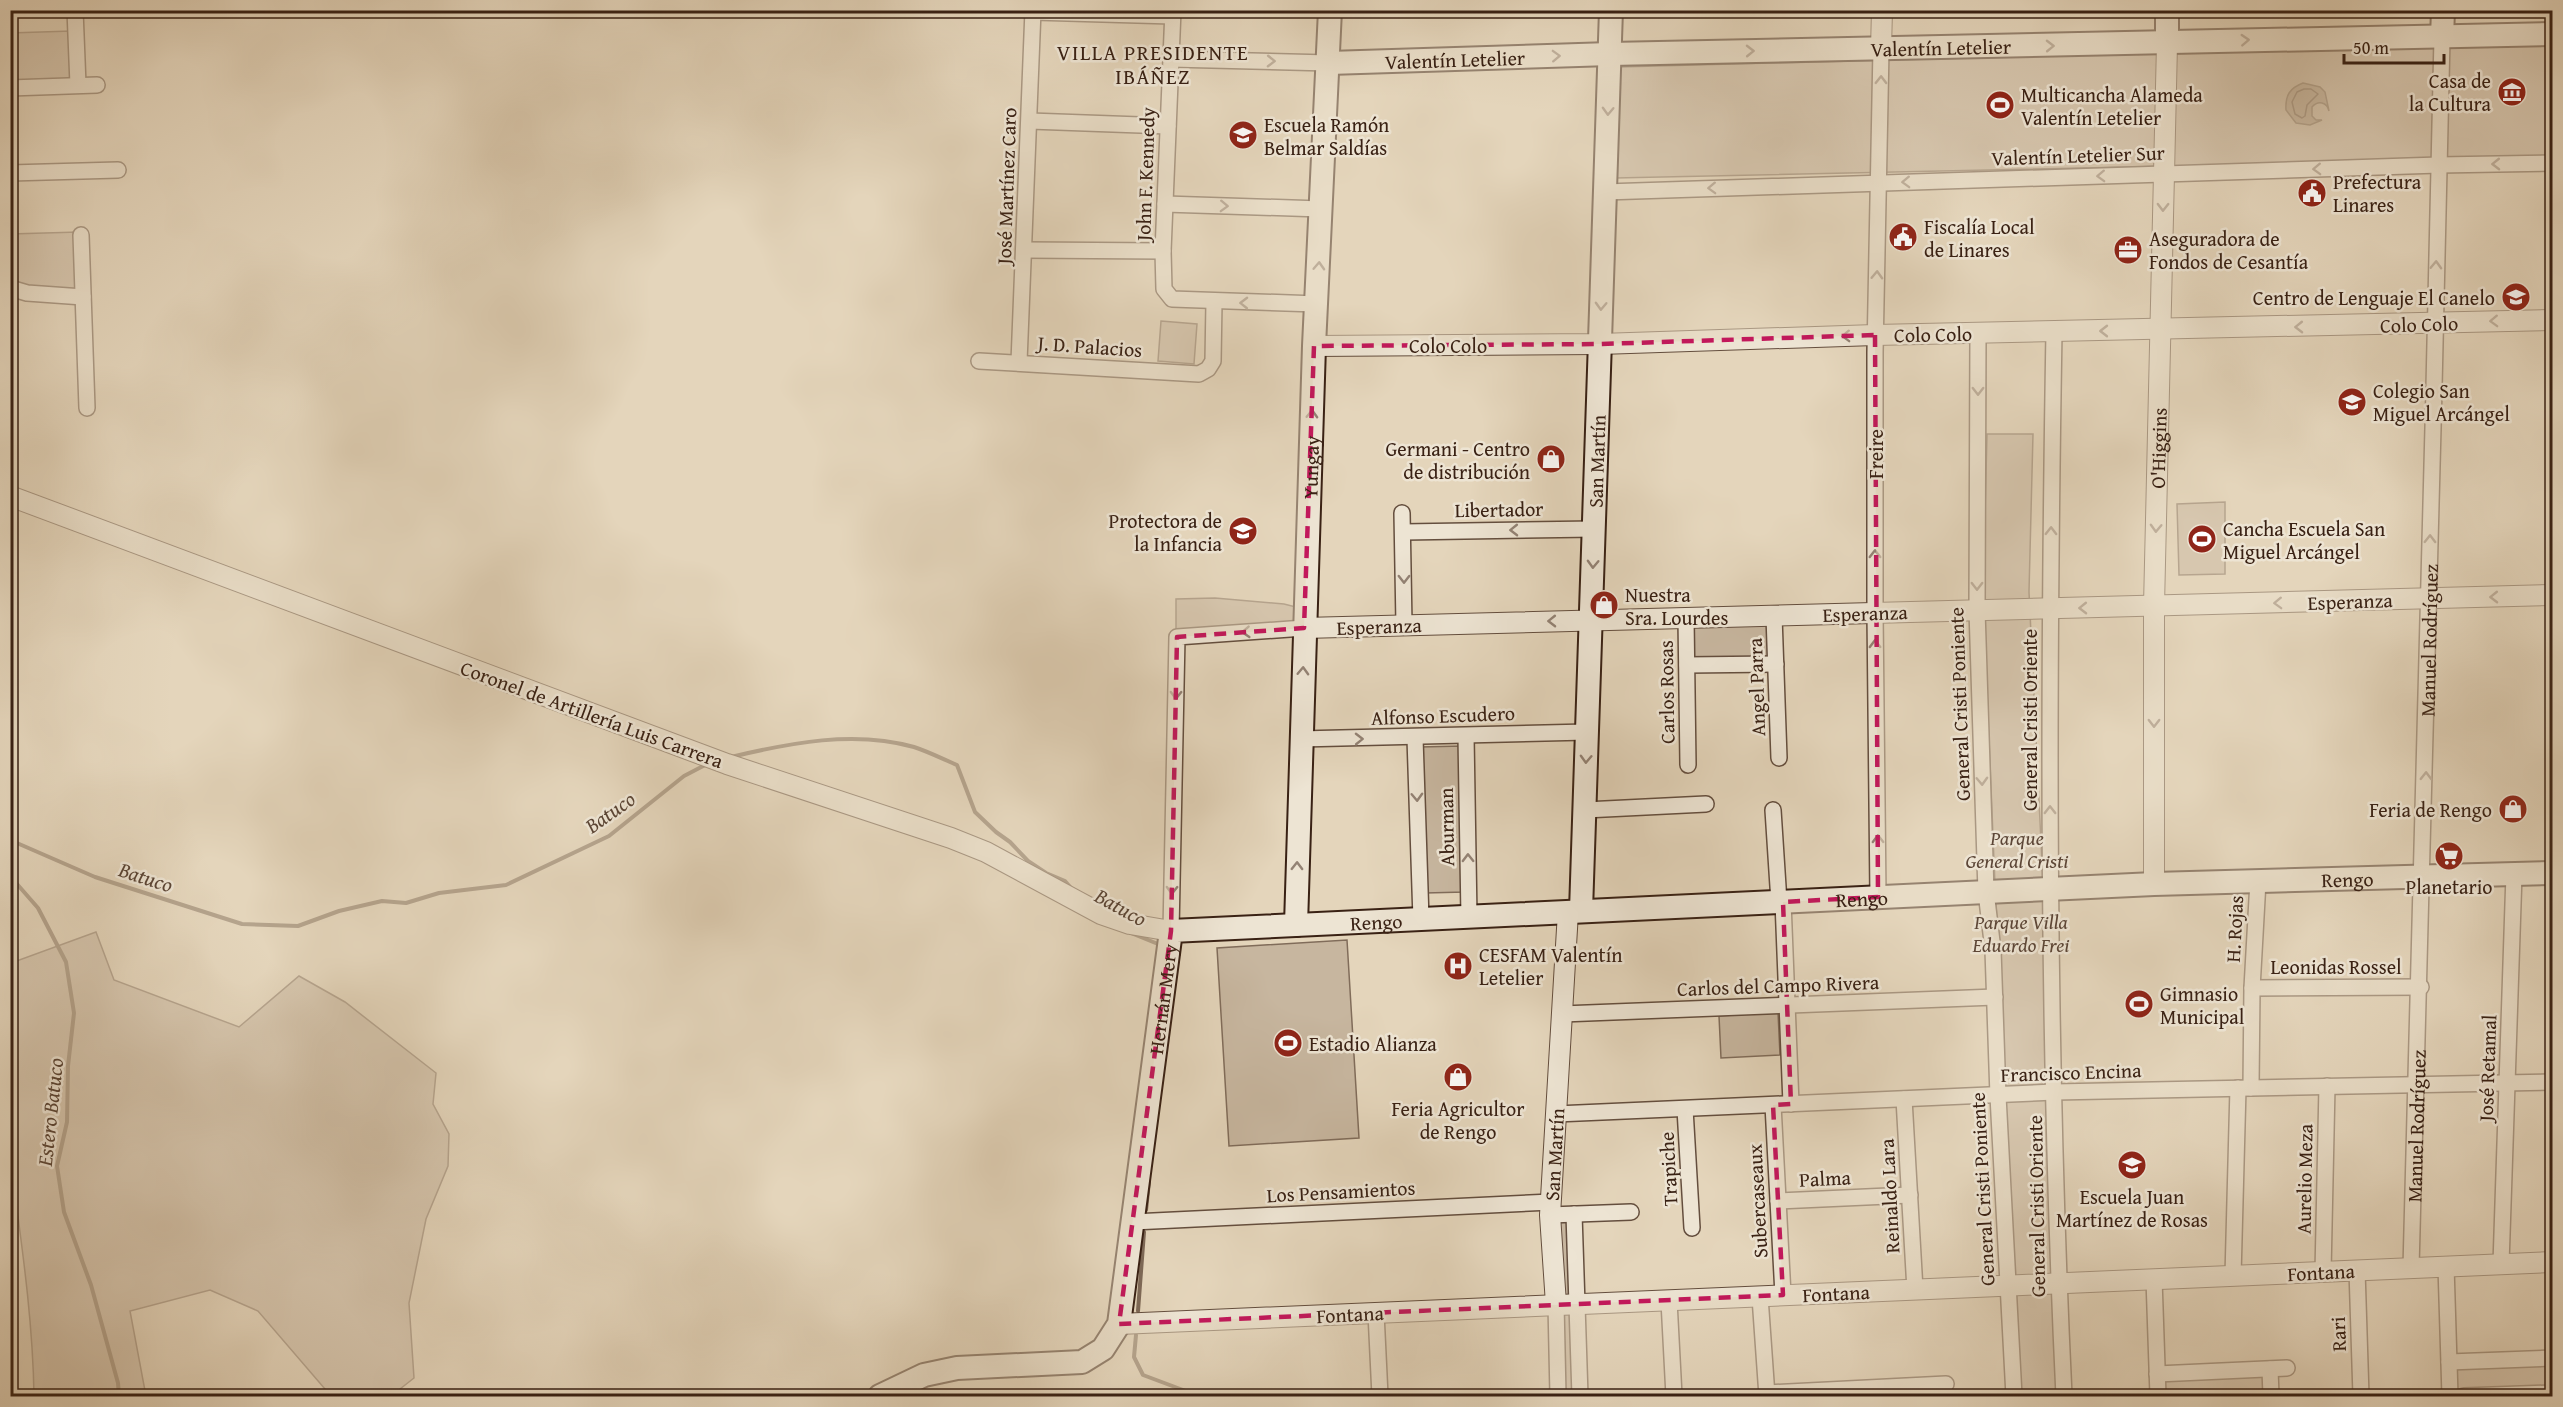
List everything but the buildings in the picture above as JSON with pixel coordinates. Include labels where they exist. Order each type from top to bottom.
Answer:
[{"type":"main road","name":"Yungay","points":[[1296,925],[1314,346],[1330,10]]},
{"type":"main road","name":"San Martín","points":[[1575,912],[1585,810],[1611,10]]},
{"type":"main road","name":"O'Higgins","points":[[2167,10],[2167,44]]},
{"type":"main road","name":"Manuel Rodríguez","points":[[2442,38],[2443,10]]},
{"type":"main road","name":"Valentín Letelier","points":[[1329,63],[1610,54],[2167,44],[2273,39],[2442,38],[2553,34]]},
{"type":"main road","name":"Rengo","points":[[1171,931],[2154,884],[2553,873]]},
{"type":"main road","name":"Hernán Mery","points":[[1119,1324],[1171,931]]},
{"type":"main road","points":[[880,1396],[924,1375],[957,1368],[1083,1362],[1103,1349],[1119,1324]]},
{"type":"street","points":[[75,10],[78,86]]},
{"type":"street","name":"Freire","points":[[1878,897],[1875,335],[1882,10]]},
{"type":"street","points":[[1033,11],[1172,13]]},
{"type":"street","name":"José Martínez Caro","points":[[1019,362],[1033,11]]},
{"type":"street","name":"John F. Kennedy","points":[[1172,13],[1163,251],[1164,289],[1172,299],[1214,302]]},
{"type":"street","name":"Manuel Rodríguez","points":[[2411,1268],[2424,877],[2434,324],[2442,38]]},
{"type":"street","name":"O'Higgins","points":[[2154,884],[2154,606],[2167,44]]},
{"type":"street","points":[[1171,59],[1329,63]]},
{"type":"street","points":[[10,88],[97,85]]},
{"type":"street","points":[[1030,121],[1168,126]]},
{"type":"street","name":"Valentín Letelier Sur","points":[[1605,192],[2553,163]]},
{"type":"street","points":[[10,173],[118,170]]},
{"type":"street","points":[[1165,204],[1322,209]]},
{"type":"street","points":[[81,235],[87,408]]},
{"type":"street","points":[[1025,250],[1163,251]]},
{"type":"street","points":[[10,288],[27,293],[83,297]]},
{"type":"street","points":[[1214,302],[1317,304]]},
{"type":"street","name":"J. D. Palacios","points":[[979,362],[1019,362],[1199,374],[1208,369],[1213,361],[1214,302]]},
{"type":"street","name":"Colo Colo","points":[[1314,346],[1600,344],[1875,335],[2553,320]]},
{"type":"street","name":"General Cristi Oriente","points":[[2054,331],[2049,608],[2050,889],[2058,1283],[2064,1396]]},
{"type":"street","name":"General Cristi Poniente","points":[[1978,333],[1977,610],[1986,892],[1993,950],[1998,1096],[2014,1396]]},
{"type":"street","name":"Coronel de Artillería Luis Carrera","points":[[10,496],[727,764],[986,852],[1101,914],[1130,924],[1171,931]]},
{"type":"street","points":[[1402,513],[1404,625]]},
{"type":"street","name":"Libertador","points":[[1404,532],[1594,529]]},
{"type":"street","name":"Esperanza","points":[[1177,637],[1304,628],[2553,595]]},
{"type":"street","name":"Angel Parra","points":[[1774,616],[1779,758]]},
{"type":"street","name":"Carlos Rosas","points":[[1686,618],[1688,765]]},
{"type":"street","name":"Hernán Mery","points":[[1171,931],[1177,637]]},
{"type":"street","points":[[1687,665],[1776,664]]},
{"type":"street","name":"Alfonso Escudero","points":[[1300,740],[1587,732]]},
{"type":"street","name":"Aburman","points":[[1466,736],[1469,917]]},
{"type":"street","name":"Aburman","points":[[1415,738],[1421,919]]},
{"type":"street","points":[[1585,810],[1706,804]]},
{"type":"street","points":[[1773,810],[1781,902],[1791,1104]]},
{"type":"street","name":"José Retamal","points":[[2501,1264],[2514,874]]},
{"type":"street","name":"H. Rojas","points":[[2233,1276],[2258,881]]},
{"type":"street","name":"San Martín","points":[[1558,1396],[1551,1208],[1562,1014],[1575,912]]},
{"type":"street","name":"Leonidas Rossel","points":[[2252,988],[2421,987]]},
{"type":"street","name":"Carlos del Campo Rivera","points":[[1562,1014],[1995,997]]},
{"type":"street","name":"Francisco Encina","points":[[1556,1114],[2055,1092],[2553,1082]]},
{"type":"street","name":"Aurelio Meza","points":[[2323,1272],[2326,1086]]},
{"type":"street","name":"Reinaldo Lara","points":[[1904,1100],[1915,1290]]},
{"type":"street","name":"Subercaseaux","points":[[1773,1105],[1783,1295]]},
{"type":"street","name":"Trapiche","points":[[1685,1108],[1692,1228]]},
{"type":"street","name":"Palma","points":[[1778,1201],[1910,1195]]},
{"type":"street","name":"Los Pensamientos","points":[[1133,1222],[1551,1208],[1574,1214],[1631,1212]]},
{"type":"street","name":"San Martín","points":[[1574,1214],[1580,1396]]},
{"type":"street","name":"Fontana","points":[[1119,1324],[2553,1262]]},
{"type":"street","points":[[2446,1266],[2450,1396]]},
{"type":"street","name":"Rari","points":[[2357,1270],[2361,1396]]},
{"type":"street","points":[[2154,1279],[2158,1396]]},
{"type":"street","points":[[1760,1297],[1767,1395],[1923,1391],[1946,1384]]},
{"type":"street","points":[[1669,1301],[1674,1396]]},
{"type":"street","points":[[1376,1313],[1380,1396]]},
{"type":"street","points":[[2449,1362],[2553,1358]]},
{"type":"street","points":[[2157,1374],[2287,1368]]},
{"type":"street","points":[[2270,1369],[2271,1396]]},
{"type":"street","points":[[2464,1396],[2553,1393]]},
{"type":"highlighted area","points":[[1875,335],[1878,897],[1783,902],[1791,1104],[1773,1105],[1783,1295],[1119,1324],[1171,931],[1177,637],[1304,628],[1314,346],[1600,344]]},
{"type":"green space","points":[[71,31],[75,81],[11,83],[10,33]]},
{"type":"green space","points":[[2552,43],[2552,158],[1615,178],[1619,67]]},
{"type":"green space","points":[[79,232],[80,294],[33,291],[10,281],[10,234]]},
{"type":"green space","points":[[1161,321],[1197,324],[1194,364],[1158,361]]},
{"type":"green space","name":"Parque General Cristi","points":[[1987,434],[2033,434],[2029,592],[2043,884],[1995,884],[1983,594]]},
{"type":"green space","name":"Cancha Escuela San Miguel Arcángel","points":[[2225,502],[2225,574],[2179,575],[2177,504]]},
{"type":"green space","points":[[1215,598],[1284,604],[1300,608],[1300,625],[1176,634],[1176,599]]},
{"type":"green space","points":[[1773,618],[1772,662],[1690,663],[1689,621]]},
{"type":"green space","points":[[1463,746],[1465,892],[1425,893],[1419,747]]},
{"type":"green space","name":"Parque Villa Eduardo Frei","points":[[2043,899],[2057,1396],[2019,1396],[1996,901]]},
{"type":"green space","points":[[96,932],[114,980],[239,1027],[299,976],[345,1002],[436,1073],[433,1104],[449,1134],[448,1166],[426,1219],[409,1303],[414,1378],[391,1396],[331,1396],[258,1311],[210,1290],[130,1311],[146,1396],[34,1396],[28,1295],[15,1194],[11,1182],[11,963]]},
{"type":"green space","name":"Estadio Alianza","points":[[1347,940],[1359,1138],[1229,1146],[1217,948]]},
{"type":"green space","points":[[1778,1012],[1780,1055],[1721,1058],[1719,1016]]},
{"type":"green space","points":[[1555,1219],[1570,1219],[1576,1396],[1563,1396]]},
{"type":"green space","points":[[2552,1362],[2552,1388],[2453,1391],[2453,1367]]},
{"type":"green space","points":[[2266,1374],[2266,1396],[2163,1396],[2163,1378]]},
{"type":"water","points":[[2303,83],[2320,87],[2325,92],[2329,111],[2324,104],[2314,105],[2312,116],[2316,120],[2322,120],[2310,125],[2296,123],[2286,110],[2289,93]]},
{"type":"waterway","name":"Batuco","points":[[731,757],[799,743],[845,739],[891,742],[925,751],[957,765],[975,812],[1028,861],[1046,873],[1065,881],[1071,888]]},
{"type":"waterway","name":"Batuco","points":[[10,840],[95,877],[242,924],[298,926],[339,911],[382,901],[406,903],[439,893],[506,885],[609,836],[684,776],[707,764]]},
{"type":"waterway","name":"Estero Batuco","points":[[10,876],[38,908],[66,962],[74,1013],[68,1066],[67,1122],[57,1166],[64,1212],[91,1285],[118,1383],[119,1396]]},
{"type":"waterway","name":"Batuco","points":[[1131,933],[1158,944]]},
{"type":"waterway","name":"Batuco","points":[[1146,1210],[1149,1181]]},
{"type":"waterway","name":"Batuco","points":[[1138,1311],[1144,1232]]},
{"type":"waterway","name":"Batuco","points":[[1136,1335],[1134,1357],[1143,1375],[1199,1396]]},
{"type":"place","name":"Casa de la Cultura","points":[[2512,92]]},
{"type":"place","name":"Multicancha Alameda Valentín Letelier","points":[[2000,105]]},
{"type":"place","name":"Escuela Ramón Belmar Saldías","points":[[1243,135]]},
{"type":"place","name":"Prefectura Linares","points":[[2312,193]]},
{"type":"place","name":"Fiscalía Local de Linares","points":[[1903,237]]},
{"type":"place","name":"Aseguradora de Fondos de Cesantía","points":[[2128,250]]},
{"type":"place","name":"Centro de Lenguaje El Canelo","points":[[2516,297]]},
{"type":"place","name":"Colegio San Miguel Arcángel","points":[[2352,402]]},
{"type":"place","name":"Germani - Centro de distribución","points":[[1551,459]]},
{"type":"place","name":"Protectora de la Infancia","points":[[1243,531]]},
{"type":"place","name":"Cancha Escuela San Miguel Arcángel","points":[[2202,539]]},
{"type":"place","name":"Nuestra Sra. Lourdes","points":[[1604,605]]},
{"type":"place","name":"Feria de Rengo","points":[[2513,809]]},
{"type":"place","name":"Planetario","points":[[2449,856]]},
{"type":"place","name":"CESFAM Valentín Letelier","points":[[1458,966]]},
{"type":"place","name":"Gimnasio Municipal","points":[[2139,1004]]},
{"type":"place","name":"Estadio Alianza","points":[[1288,1043]]},
{"type":"place","name":"Feria Agricultor de Rengo","points":[[1458,1077]]},
{"type":"place","name":"Escuela Juan Martínez de Rosas","points":[[2132,1165]]},
{"type":"district","name":"VILLA PRESIDENTE IBÁÑEZ","points":[[1153,64]]}]
